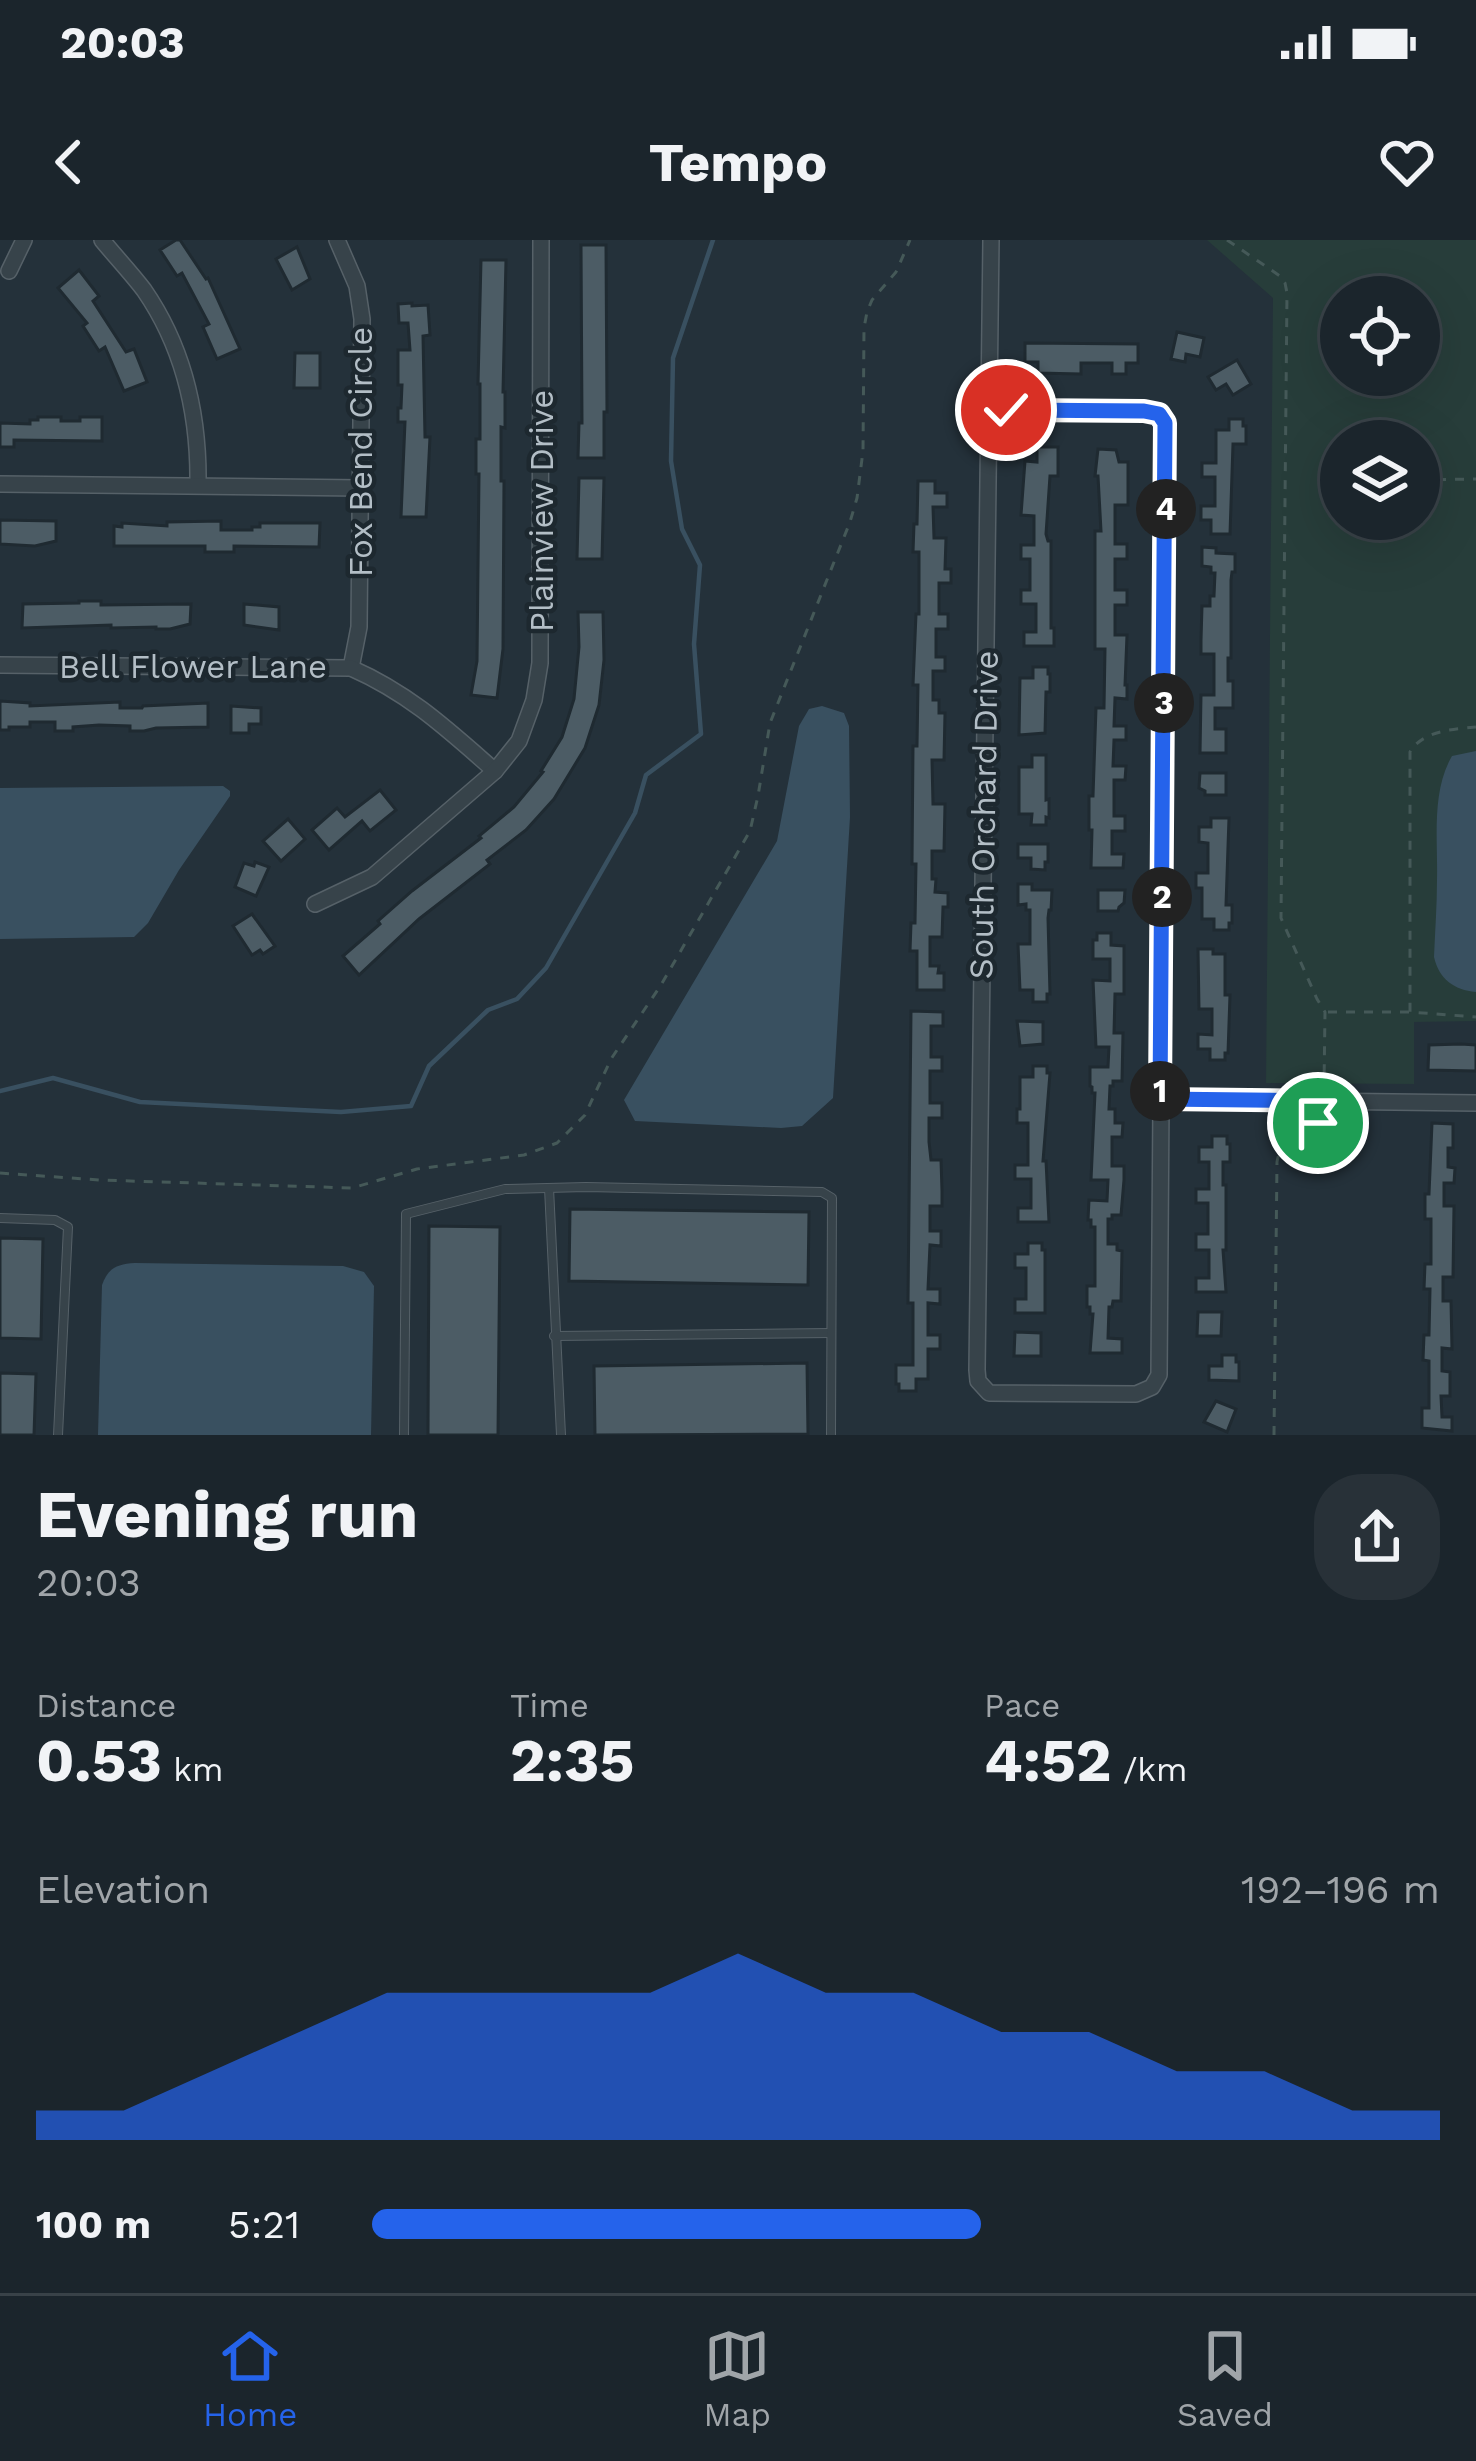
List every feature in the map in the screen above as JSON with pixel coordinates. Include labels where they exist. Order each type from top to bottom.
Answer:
[{"type":"street","points":[[9,271],[24,240]]},
{"type":"street","points":[[102,240],[145,291],[176,350],[196,422],[198,485]]},
{"type":"street","name":"Plainview Drive","points":[[315,904],[372,878],[496,771],[519,741],[534,700],[540,663],[541,240]]},
{"type":"street","name":"South Orchard Drive","points":[[991,240],[977,1370],[989,1393],[1136,1394],[1157,1381],[1160,1099]]},
{"type":"street","name":"Fox Bend Circle","points":[[341,241],[357,286],[362,319],[359,628],[350,668]]},
{"type":"street","points":[[988,410],[1144,411],[1159,414],[1165,423],[1160,1099],[1476,1103]]},
{"type":"street","points":[[0,484],[360,488]]},
{"type":"street","name":"Bell Flower Lane","points":[[0,664],[350,668],[411,700],[496,771]]},
{"type":"lane","points":[[548,1188],[561,1435]]},
{"type":"lane","points":[[404,1435],[406,1214],[505,1189],[548,1188],[822,1192],[832,1198],[831,1435]]},
{"type":"lane","points":[[0,1218],[55,1220],[68,1227],[58,1435]]},
{"type":"lane","points":[[554,1336],[831,1333]]},
{"type":"path","points":[[0,1173],[352,1188],[435,1165],[524,1155],[556,1143],[572,1130],[586,1115],[611,1059],[661,985],[750,831],[770,723],[857,498],[865,424],[867,312],[896,272],[910,240]]},
{"type":"path","points":[[1227,240],[1286,283],[1281,918],[1325,1012],[1322,1115],[1318,1123],[1286,1139],[1277,1162],[1274,1435]]},
{"type":"path","points":[[1440,480],[1476,479]]},
{"type":"path","points":[[1411,1012],[1409,752],[1420,739],[1476,727]]},
{"type":"path","points":[[1325,1012],[1476,1016]]},
{"type":"green space","points":[[1207,240],[1476,240],[1476,1021],[1414,1022],[1414,1084],[1266,1083],[1273,298]]},
{"type":"water","points":[[822,706],[844,713],[849,726],[850,817],[833,1098],[802,1126],[635,1121],[624,1100],[777,841],[799,726],[809,709]]},
{"type":"water","points":[[1476,751],[1476,992],[1449,982],[1434,957],[1441,785],[1452,756]]},
{"type":"water","points":[[223,786],[230,796],[148,923],[134,937],[0,939],[0,788]]},
{"type":"water","points":[[135,1263],[343,1266],[364,1272],[374,1286],[371,1435],[98,1435],[102,1285],[114,1268]]},
{"type":"building","points":[[176,240],[208,278],[240,349],[217,359],[203,327],[209,324],[182,273],[177,276],[160,250]]},
{"type":"building","points":[[581,245],[606,245],[604,458],[578,458]]},
{"type":"building","points":[[297,247],[310,279],[292,290],[276,259]]},
{"type":"building","points":[[481,260],[506,260],[505,428],[501,427],[503,649],[497,698],[471,695],[477,661]]},
{"type":"building","points":[[79,270],[99,296],[93,301],[126,352],[134,349],[147,382],[124,391],[105,347],[99,351],[83,326],[87,323],[58,288]]},
{"type":"building","points":[[398,304],[428,305],[430,335],[423,336],[425,437],[430,437],[426,517],[401,517],[405,422],[398,422],[402,385],[398,385],[398,350],[410,350],[408,323],[399,323]]},
{"type":"building","points":[[1177,332],[1204,338],[1200,357],[1186,354],[1185,362],[1171,359]]},
{"type":"building","points":[[1025,343],[1138,344],[1138,363],[1126,363],[1126,374],[1112,374],[1112,363],[1081,363],[1081,374],[1038,373],[1038,362],[1025,362]]},
{"type":"building","points":[[295,353],[320,353],[320,388],[294,388]]},
{"type":"building","points":[[1237,360],[1251,384],[1233,395],[1226,384],[1216,390],[1208,377]]},
{"type":"building","points":[[38,417],[80,421],[80,417],[102,417],[102,441],[14,440],[14,447],[0,447],[0,423],[30,424]]},
{"type":"building","points":[[1229,419],[1243,419],[1246,444],[1233,444],[1230,534],[1211,534],[1211,520],[1201,520],[1201,506],[1215,506],[1215,477],[1202,477],[1202,463],[1216,463],[1216,430],[1229,430]]},
{"type":"building","points":[[1037,447],[1058,447],[1058,476],[1050,476],[1046,534],[1051,541],[1054,646],[1024,646],[1024,632],[1036,632],[1036,604],[1021,604],[1021,590],[1030,590],[1030,559],[1021,559],[1021,545],[1034,545],[1034,516],[1021,515],[1025,461],[1037,462]]},
{"type":"building","points":[[1098,449],[1116,450],[1119,462],[1128,462],[1128,505],[1115,505],[1115,544],[1127,544],[1127,559],[1115,559],[1115,590],[1127,590],[1127,605],[1115,605],[1115,635],[1127,635],[1127,699],[1115,698],[1114,726],[1126,726],[1126,740],[1114,740],[1113,766],[1126,766],[1125,780],[1114,780],[1114,816],[1125,816],[1125,831],[1112,831],[1112,854],[1124,854],[1123,868],[1091,868],[1089,796],[1093,796],[1096,708],[1104,708],[1105,649],[1095,649],[1095,531],[1101,531],[1095,476]]},
{"type":"building","points":[[579,478],[604,478],[602,559],[577,559]]},
{"type":"building","points":[[918,481],[935,481],[935,493],[947,493],[947,507],[933,507],[934,538],[946,538],[945,569],[951,569],[951,583],[939,583],[939,614],[948,614],[948,629],[936,629],[936,657],[945,657],[945,671],[933,671],[933,700],[939,700],[939,713],[945,713],[944,760],[932,760],[933,804],[945,804],[944,851],[932,851],[932,879],[936,879],[935,892],[948,893],[948,907],[943,907],[942,937],[930,937],[930,966],[939,966],[938,973],[944,973],[944,990],[917,990],[917,951],[910,951],[911,923],[915,923],[913,746],[917,746],[918,685],[913,685],[919,552],[913,552]]},
{"type":"building","points":[[0,520],[56,521],[56,541],[35,546],[0,544]]},
{"type":"building","points":[[221,521],[221,530],[252,530],[260,523],[320,523],[319,547],[234,546],[234,552],[205,552],[205,546],[114,546],[114,526],[122,527],[122,523],[167,526],[167,522]]},
{"type":"building","points":[[1202,547],[1235,554],[1228,658],[1233,708],[1215,708],[1215,729],[1226,729],[1226,753],[1200,753],[1201,695],[1214,695],[1214,654],[1201,654],[1201,640],[1202,606],[1210,606],[1210,596],[1214,596],[1215,573],[1202,566]]},
{"type":"building","points":[[23,604],[191,604],[190,624],[170,629],[111,625],[22,628]]},
{"type":"building","points":[[244,604],[279,607],[279,630],[244,625]]},
{"type":"building","points":[[578,612],[603,612],[599,705],[585,748],[554,799],[526,830],[359,975],[343,956],[412,891],[481,838],[543,772],[562,737],[574,699]]},
{"type":"building","points":[[1033,667],[1048,667],[1050,674],[1045,733],[1019,735],[1020,678],[1033,678]]},
{"type":"building","points":[[0,701],[30,706],[120,702],[120,708],[208,703],[208,727],[130,731],[130,726],[99,725],[55,731],[55,722],[30,722],[30,727],[0,730]]},
{"type":"building","points":[[231,706],[261,708],[261,724],[249,724],[249,733],[231,733]]},
{"type":"building","points":[[1032,755],[1046,755],[1046,825],[1031,825],[1032,814],[1019,814],[1019,767],[1032,767]]},
{"type":"building","points":[[1200,773],[1226,773],[1226,795],[1205,795],[1199,788]]},
{"type":"building","points":[[380,790],[396,810],[370,831],[362,821],[329,850],[312,830],[337,808],[345,817]]},
{"type":"building","points":[[1211,818],[1229,818],[1229,930],[1214,930],[1214,919],[1202,919],[1202,888],[1196,888],[1196,873],[1208,873],[1208,843],[1199,842],[1199,827],[1211,827]]},
{"type":"building","points":[[288,819],[305,839],[281,861],[263,841]]},
{"type":"building","points":[[1018,844],[1048,844],[1045,870],[1031,869],[1031,858],[1018,858]]},
{"type":"building","points":[[255,862],[269,867],[256,896],[235,887],[244,863],[254,866]]},
{"type":"building","points":[[1018,884],[1052,890],[1047,1002],[1033,1002],[1033,990],[1020,990],[1018,944],[1030,944],[1030,910],[1026,904],[1018,905]]},
{"type":"building","points":[[1098,890],[1125,890],[1124,903],[1118,911],[1098,911]]},
{"type":"building","points":[[252,914],[275,946],[263,954],[260,950],[252,955],[233,926]]},
{"type":"building","points":[[1097,933],[1111,933],[1111,945],[1124,946],[1124,994],[1115,994],[1114,1033],[1123,1033],[1122,1081],[1110,1086],[1109,1109],[1115,1109],[1115,1123],[1123,1123],[1122,1137],[1112,1137],[1112,1166],[1124,1166],[1124,1180],[1121,1215],[1108,1219],[1108,1244],[1117,1244],[1122,1251],[1121,1301],[1109,1307],[1108,1338],[1122,1339],[1122,1353],[1090,1353],[1093,1314],[1087,1307],[1087,1286],[1095,1286],[1095,1227],[1088,1220],[1089,1200],[1107,1201],[1108,1180],[1091,1180],[1095,1093],[1090,1067],[1108,1067],[1109,1047],[1096,1047],[1093,980],[1110,981],[1110,959],[1093,959]]},
{"type":"building","points":[[1198,949],[1225,954],[1225,995],[1230,995],[1225,1060],[1210,1060],[1210,1049],[1198,1049],[1198,1034],[1212,1035],[1212,1009],[1199,1009]]},
{"type":"building","points":[[911,1011],[943,1012],[943,1026],[931,1026],[931,1057],[942,1057],[942,1071],[930,1071],[930,1103],[942,1103],[942,1118],[929,1118],[931,1160],[941,1160],[942,1206],[930,1206],[930,1231],[941,1231],[941,1246],[930,1245],[928,1289],[940,1289],[940,1304],[928,1303],[928,1335],[940,1335],[940,1349],[928,1349],[928,1379],[916,1379],[916,1391],[899,1391],[896,1365],[913,1365],[913,1303],[908,1303]]},
{"type":"building","points":[[1017,1021],[1043,1022],[1043,1044],[1020,1046]]},
{"type":"building","points":[[1429,1045],[1476,1045],[1476,1071],[1428,1070]]},
{"type":"building","points":[[1033,1066],[1047,1066],[1050,1073],[1043,1161],[1049,1222],[1018,1222],[1018,1208],[1031,1208],[1031,1179],[1015,1179],[1015,1165],[1028,1165],[1028,1123],[1017,1123],[1020,1077],[1033,1077]]},
{"type":"building","points":[[1432,1123],[1453,1124],[1448,1167],[1455,1168],[1454,1183],[1444,1183],[1444,1206],[1454,1206],[1453,1277],[1443,1277],[1443,1301],[1451,1301],[1452,1349],[1442,1348],[1442,1371],[1450,1372],[1450,1396],[1441,1396],[1442,1417],[1452,1417],[1452,1431],[1422,1428],[1422,1408],[1429,1408],[1429,1361],[1423,1360],[1424,1335],[1429,1335],[1430,1289],[1424,1289],[1425,1264],[1431,1264],[1431,1219],[1425,1219],[1425,1194],[1429,1194]]},
{"type":"building","points":[[1212,1136],[1227,1136],[1230,1144],[1230,1162],[1223,1162],[1226,1292],[1196,1292],[1196,1278],[1209,1278],[1209,1250],[1196,1250],[1196,1234],[1208,1234],[1208,1203],[1196,1203],[1196,1189],[1209,1189],[1209,1162],[1199,1162],[1199,1147],[1212,1147]]},
{"type":"building","points":[[570,1209],[809,1212],[808,1285],[569,1281]]},
{"type":"building","points":[[429,1226],[500,1227],[498,1435],[428,1435]]},
{"type":"building","points":[[0,1238],[43,1239],[41,1339],[0,1338]]},
{"type":"building","points":[[1028,1243],[1042,1243],[1045,1250],[1045,1313],[1015,1313],[1015,1299],[1026,1299],[1026,1268],[1015,1268],[1015,1254],[1028,1254]]},
{"type":"building","points":[[1198,1312],[1222,1312],[1221,1336],[1197,1336]]},
{"type":"building","points":[[1015,1332],[1041,1333],[1041,1356],[1014,1356]]},
{"type":"building","points":[[1222,1355],[1236,1355],[1239,1381],[1209,1380],[1209,1366],[1222,1366]]},
{"type":"building","points":[[807,1363],[808,1434],[595,1435],[594,1366]]},
{"type":"building","points":[[0,1373],[36,1374],[34,1435],[0,1435]]},
{"type":"building","points":[[1216,1401],[1236,1409],[1227,1432],[1204,1422]]},
{"type":"waterway","points":[[0,1091],[53,1078],[140,1102],[341,1112],[411,1106],[429,1066],[488,1010],[517,999],[546,968],[635,813],[646,775],[701,734],[694,644],[700,565],[682,529],[671,461],[673,358],[713,240]]},
{"type":"route","points":[[1006,410],[1144,411],[1159,414],[1165,423],[1160,1099],[1324,1101],[1318,1123]]}]
